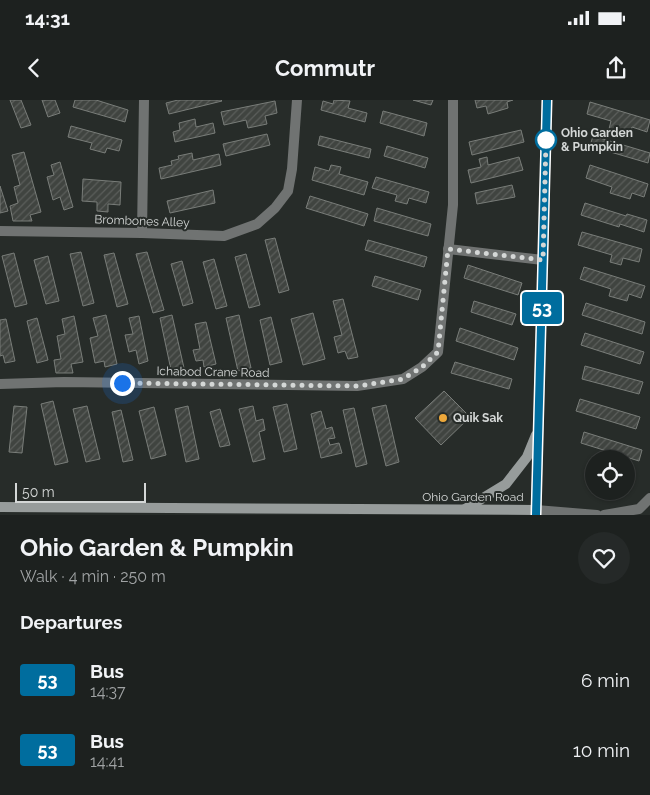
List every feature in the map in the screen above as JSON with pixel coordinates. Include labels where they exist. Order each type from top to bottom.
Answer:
[{"type":"street","points":[[142,233],[144,100]]},
{"type":"street","name":"Brombones Alley","points":[[0,231],[224,236],[258,224],[275,208],[288,191],[292,169],[297,100]]},
{"type":"street","name":"Ichabod Crane Road","points":[[0,384],[64,382],[358,386],[403,379],[422,367],[438,352],[453,205],[453,100]]},
{"type":"street","name":"Ohio Garden Road","points":[[0,507],[463,510],[536,513],[547,100]]},
{"type":"street","points":[[448,249],[543,260]]},
{"type":"street","points":[[463,510],[506,484],[527,457],[538,430]]},
{"type":"street","points":[[604,515],[639,509],[650,498]]},
{"type":"street","points":[[536,513],[597,515]]},
{"type":"building","points":[[10,100],[21,100],[31,125],[21,128]]},
{"type":"building","points":[[42,100],[55,100],[60,113],[48,117]]},
{"type":"building","points":[[75,100],[96,100],[128,110],[125,122],[73,107]]},
{"type":"building","points":[[178,100],[222,101],[169,114],[166,103]]},
{"type":"building","points":[[334,100],[350,101],[348,108],[367,113],[365,122],[321,110],[323,101],[333,104]]},
{"type":"building","points":[[413,100],[433,100],[431,105]]},
{"type":"building","points":[[475,100],[513,100],[507,102],[508,108],[488,114],[486,106],[477,108]]},
{"type":"building","points":[[275,101],[277,113],[265,116],[267,124],[248,128],[246,120],[224,125],[221,112]]},
{"type":"building","points":[[590,102],[650,120],[647,132],[632,127],[630,135],[609,129],[611,121],[587,114]]},
{"type":"building","points":[[383,111],[427,123],[424,136],[380,123]]},
{"type":"building","points":[[195,119],[196,127],[213,123],[215,133],[175,142],[173,132],[180,130],[179,123]]},
{"type":"building","points":[[71,126],[122,140],[119,151],[107,148],[105,153],[90,149],[92,143],[68,137]]},
{"type":"building","points":[[521,130],[524,142],[472,155],[469,142]]},
{"type":"building","points":[[267,134],[270,145],[226,156],[223,144]]},
{"type":"building","points":[[320,136],[371,149],[369,158],[318,145]]},
{"type":"building","points":[[593,136],[650,153],[648,163],[590,146]]},
{"type":"building","points":[[387,146],[428,158],[425,168],[384,156]]},
{"type":"building","points":[[24,152],[41,212],[30,215],[32,221],[13,221],[10,206],[18,203],[14,187],[20,185],[12,155]]},
{"type":"building","points":[[192,153],[193,160],[219,154],[221,165],[161,179],[159,168],[172,165],[171,161],[179,159],[178,156]]},
{"type":"building","points":[[487,157],[488,165],[519,157],[523,170],[471,183],[468,170],[481,167],[479,159]]},
{"type":"building","points":[[60,162],[73,207],[64,210],[60,197],[53,200],[47,177],[54,175],[51,165]]},
{"type":"building","points":[[331,165],[341,167],[339,174],[368,182],[364,195],[312,180],[315,167],[329,171]]},
{"type":"building","points":[[590,165],[648,184],[644,197],[632,193],[630,199],[610,193],[612,187],[586,178]]},
{"type":"building","points":[[376,177],[429,192],[426,203],[409,198],[407,204],[395,201],[397,195],[372,188]]},
{"type":"building","points":[[83,179],[121,182],[120,205],[108,204],[108,212],[97,211],[97,202],[82,201]]},
{"type":"building","points":[[512,185],[515,197],[477,204],[475,193]]},
{"type":"building","points":[[0,186],[8,211],[0,213]]},
{"type":"building","points":[[213,190],[215,203],[170,213],[167,201]]},
{"type":"building","points":[[310,196],[368,214],[364,226],[306,208]]},
{"type":"building","points":[[585,203],[626,216],[627,214],[647,220],[644,232],[620,224],[619,227],[581,215]]},
{"type":"building","points":[[377,208],[431,224],[428,236],[374,221]]},
{"type":"building","points":[[582,232],[642,249],[639,262],[623,258],[621,265],[610,262],[612,255],[578,245]]},
{"type":"building","points":[[275,238],[289,290],[279,293],[265,240]]},
{"type":"building","points":[[368,240],[427,257],[424,267],[365,250]]},
{"type":"building","points":[[81,252],[94,303],[83,306],[70,254]]},
{"type":"building","points":[[147,252],[164,310],[153,313],[136,254]]},
{"type":"building","points":[[14,253],[27,304],[15,307],[2,256]]},
{"type":"building","points":[[114,253],[128,304],[117,307],[104,255]]},
{"type":"building","points":[[246,254],[260,305],[249,308],[235,257]]},
{"type":"building","points":[[48,256],[59,301],[46,304],[34,260]]},
{"type":"building","points":[[214,259],[227,306],[216,309],[203,262]]},
{"type":"building","points":[[182,261],[193,303],[183,306],[171,264]]},
{"type":"building","points":[[468,265],[522,283],[518,295],[464,278]]},
{"type":"building","points":[[584,267],[645,286],[641,298],[629,294],[627,301],[609,296],[611,289],[580,279]]},
{"type":"building","points":[[375,276],[421,290],[418,300],[372,286]]},
{"type":"building","points":[[343,299],[358,357],[348,359],[345,351],[338,353],[334,337],[342,335],[333,301]]},
{"type":"building","points":[[474,301],[516,314],[512,325],[471,312]]},
{"type":"building","points":[[586,303],[645,322],[642,334],[582,315]]},
{"type":"building","points":[[313,313],[325,359],[303,365],[291,319]]},
{"type":"building","points":[[106,315],[117,364],[105,367],[104,361],[95,363],[90,338],[98,336],[93,318]]},
{"type":"building","points":[[172,315],[184,368],[171,370],[160,318]]},
{"type":"building","points":[[239,315],[251,368],[238,371],[226,318]]},
{"type":"building","points":[[74,316],[83,362],[71,364],[73,373],[56,373],[54,360],[61,359],[57,336],[65,334],[62,319]]},
{"type":"building","points":[[139,316],[148,361],[139,364],[136,350],[129,352],[125,335],[133,334],[129,318]]},
{"type":"building","points":[[271,317],[282,362],[270,365],[260,320]]},
{"type":"building","points":[[37,318],[48,360],[37,363],[27,321]]},
{"type":"building","points":[[6,319],[15,361],[5,363],[3,355],[0,356],[0,320]]},
{"type":"building","points":[[206,322],[216,364],[204,367],[203,360],[196,361],[193,350],[200,349],[195,324]]},
{"type":"building","points":[[460,328],[518,348],[514,360],[456,341]]},
{"type":"building","points":[[585,333],[644,352],[640,364],[581,345]]},
{"type":"building","points":[[455,362],[512,379],[509,389],[451,373]]},
{"type":"building","points":[[585,366],[643,382],[639,394],[582,379]]},
{"type":"building","name":"Quik Sak","points":[[444,391],[470,417],[441,445],[415,418]]},
{"type":"building","points":[[580,399],[640,417],[636,429],[576,411]]},
{"type":"building","points":[[53,401],[68,462],[55,465],[41,404]]},
{"type":"building","points":[[287,404],[297,449],[284,452],[273,407]]},
{"type":"building","points":[[386,405],[399,462],[386,466],[372,408]]},
{"type":"building","points":[[14,406],[27,407],[22,453],[9,452]]},
{"type":"building","points":[[87,406],[100,459],[86,462],[73,409]]},
{"type":"building","points":[[188,406],[199,459],[186,462],[175,409]]},
{"type":"building","points":[[253,406],[256,421],[263,419],[265,430],[259,432],[265,459],[253,462],[239,409]]},
{"type":"building","points":[[154,407],[166,455],[151,459],[139,411]]},
{"type":"building","points":[[354,408],[367,464],[356,467],[343,410]]},
{"type":"building","points":[[220,409],[230,445],[220,447],[210,412]]},
{"type":"building","points":[[121,410],[133,460],[123,462],[112,412]]},
{"type":"building","points":[[321,411],[326,429],[332,427],[335,438],[328,439],[330,445],[339,443],[342,453],[321,458],[311,414]]},
{"type":"building","points":[[584,432],[642,450],[639,461],[635,460],[635,450],[604,450],[581,443]]},
{"type":"bus line","name":"53","points":[[536,515],[547,100]]},
{"type":"place","name":"Ohio Garden & Pumpkin","points":[[546,140]]},
{"type":"place","name":"Quik Sak","points":[[443,418]]},
{"type":"route","points":[[122,383],[358,386],[403,379],[422,367],[438,352],[448,249],[543,260],[546,140]]}]
